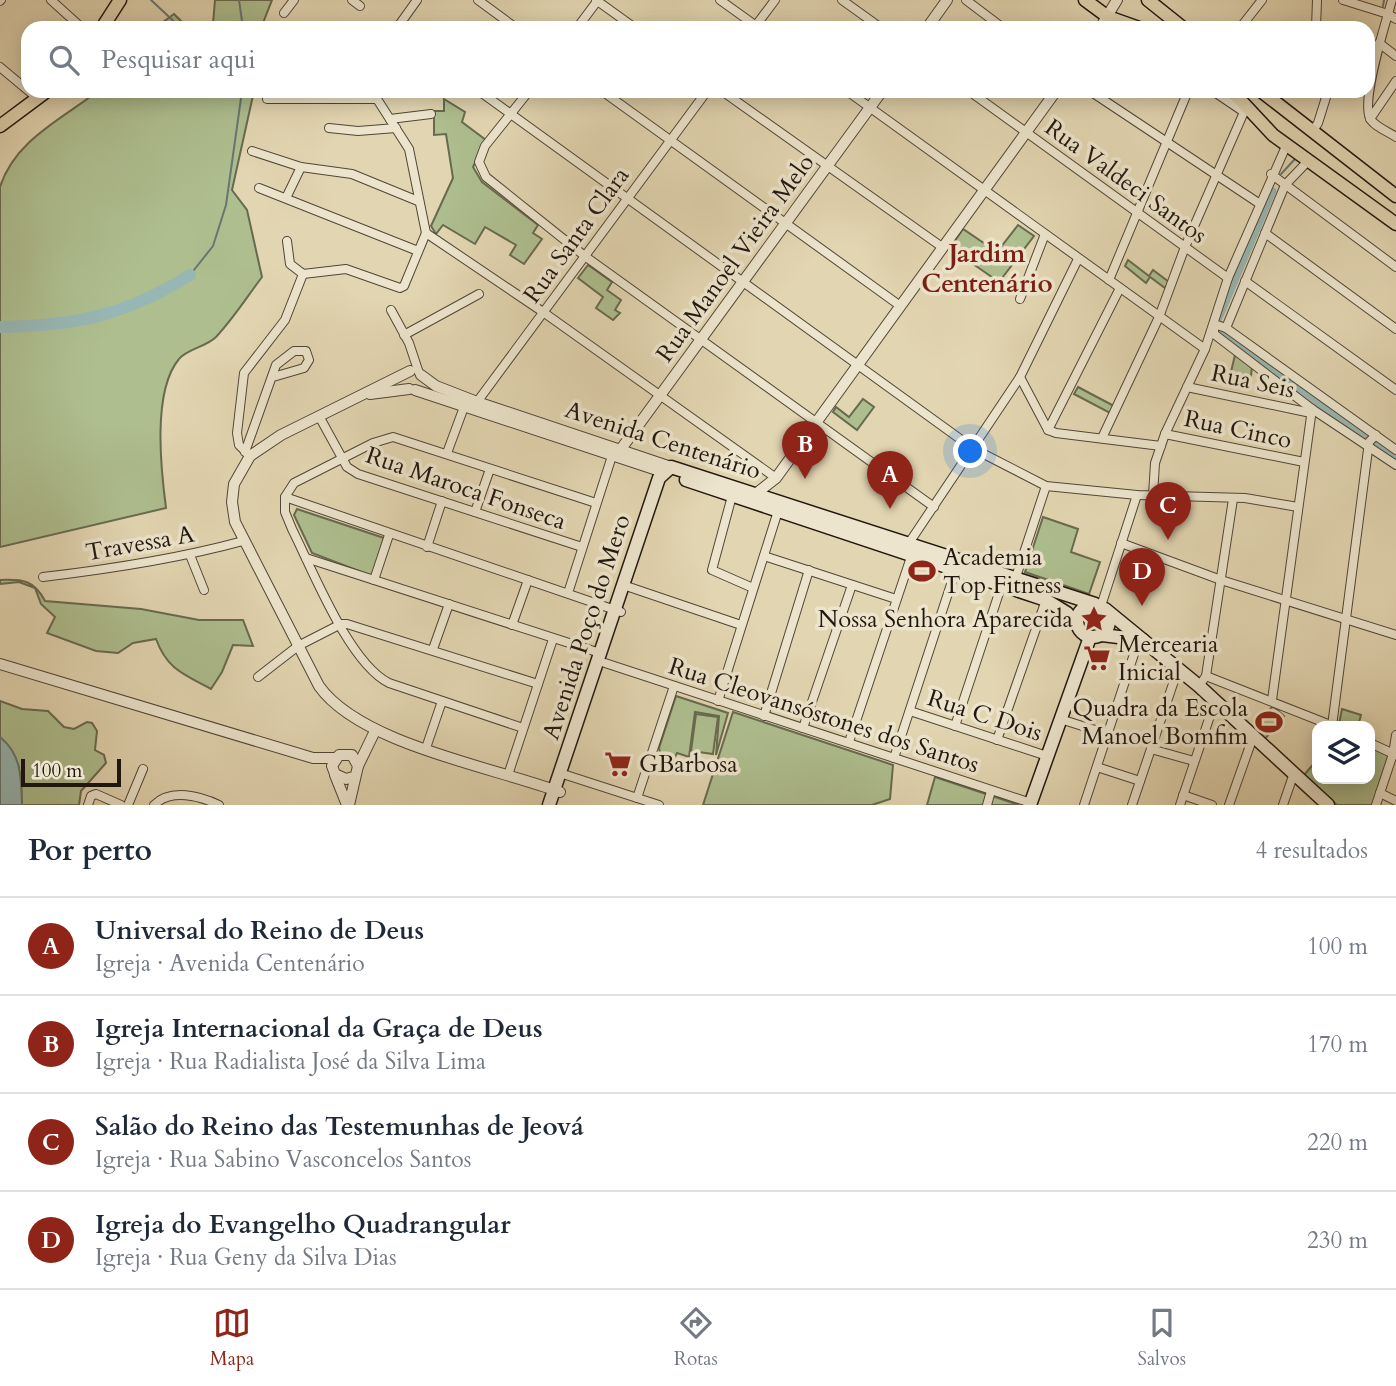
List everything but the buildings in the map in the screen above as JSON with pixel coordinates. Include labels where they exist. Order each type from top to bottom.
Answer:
[{"type":"main road","points":[[106,21],[120,0]]},
{"type":"main road","points":[[1085,0],[1103,21]]},
{"type":"main road","points":[[1148,0],[1174,21]]},
{"type":"main road","points":[[0,126],[38,98]]},
{"type":"main road","points":[[1237,98],[1246,110],[1287,144],[1396,224]]},
{"type":"main road","points":[[1270,98],[1396,196]]},
{"type":"main road","name":"Avenida Centenário","points":[[671,470],[760,493],[954,565],[1100,607],[1178,668],[1202,681],[1215,701],[1328,805]]},
{"type":"main road","name":"Avenida Centenário","points":[[671,470],[778,511],[910,548]]},
{"type":"main road","name":"Avenida Poço do Mero","points":[[617,611],[629,587],[659,492],[671,470]]},
{"type":"main road","name":"Avenida Poço do Mero","points":[[557,796],[638,537],[671,470]]},
{"type":"main road","name":"Avenida Centenário","points":[[1010,583],[1067,613],[1077,625]]},
{"type":"main road","points":[[1030,804],[1060,719],[1096,636],[1110,623],[1100,607],[1081,610],[1077,625],[1082,633],[1096,636],[1142,639]]},
{"type":"main road","name":"Avenida Poço do Mero","points":[[549,805],[557,796],[566,775],[602,658]]},
{"type":"street","points":[[51,0],[74,21]]},
{"type":"street","points":[[284,13],[293,0]]},
{"type":"street","points":[[402,21],[417,0]]},
{"type":"street","points":[[478,0],[506,21]]},
{"type":"street","points":[[582,21],[597,0],[626,21]]},
{"type":"street","points":[[720,0],[749,21]]},
{"type":"street","points":[[761,21],[775,0]]},
{"type":"street","points":[[842,0],[871,21]]},
{"type":"street","points":[[932,21],[947,0]]},
{"type":"street","points":[[966,0],[994,21]]},
{"type":"street","points":[[1105,21],[1117,0]]},
{"type":"street","points":[[1246,21],[1262,0]]},
{"type":"street","points":[[1316,21],[1317,0]]},
{"type":"street","points":[[1343,0],[1392,17]]},
{"type":"street","points":[[1375,59],[1379,43],[1392,17],[1392,0]]},
{"type":"street","points":[[1379,43],[1396,56]]},
{"type":"street","points":[[0,67],[21,81]]},
{"type":"street","points":[[1370,119],[1396,81]]},
{"type":"street","points":[[267,99],[294,98]]},
{"type":"street","points":[[287,241],[290,264],[303,274],[346,269],[396,287],[404,286],[426,233],[408,149],[379,98]]},
{"type":"street","points":[[489,98],[974,449],[1046,486],[1298,506]]},
{"type":"street","points":[[524,98],[485,146],[479,162],[489,180],[586,257],[934,507]]},
{"type":"street","points":[[612,98],[899,305]]},
{"type":"street","name":"Rua Santa Clara","points":[[477,402],[702,98]]},
{"type":"street","points":[[732,98],[942,247]]},
{"type":"street","points":[[857,98],[1205,349]]},
{"type":"street","name":"Rua Manoel Vieira Melo","points":[[621,449],[877,98]]},
{"type":"street","name":"Rua Valdeci Santos","points":[[979,98],[1228,278]]},
{"type":"street","points":[[747,500],[760,493],[776,478],[1051,98]]},
{"type":"street","points":[[1100,98],[1260,204]]},
{"type":"street","points":[[1109,280],[1139,214],[1185,98]]},
{"type":"street","points":[[1102,438],[1159,317],[1185,247],[1246,110],[1225,98]]},
{"type":"street","points":[[1312,132],[1318,123],[1326,98]]},
{"type":"street","points":[[1370,98],[1370,119]]},
{"type":"street","points":[[390,119],[431,114]]},
{"type":"street","points":[[1370,119],[1396,137]]},
{"type":"street","points":[[329,128],[358,131],[396,128]]},
{"type":"street","points":[[1153,495],[1154,469],[1165,434],[1214,329],[1228,278],[1271,174],[1287,144]]},
{"type":"street","points":[[251,151],[301,167],[352,174],[418,201]]},
{"type":"street","points":[[1226,328],[1285,185],[1308,160]]},
{"type":"street","points":[[286,198],[301,167]]},
{"type":"street","points":[[1271,174],[1396,267]]},
{"type":"street","points":[[260,188],[418,251]]},
{"type":"street","points":[[426,233],[543,312],[776,478]]},
{"type":"street","points":[[1265,233],[1396,329]]},
{"type":"street","points":[[1020,299],[1045,234]]},
{"type":"street","points":[[849,742],[910,548],[1020,377],[1079,259]]},
{"type":"street","points":[[248,454],[239,445],[236,433],[244,373],[285,320],[303,274]]},
{"type":"street","points":[[1245,281],[1396,390]]},
{"type":"street","points":[[1048,430],[1121,288]]},
{"type":"street","points":[[404,335],[479,293]]},
{"type":"street","points":[[346,402],[382,391],[412,389],[422,384],[404,335],[391,310]]},
{"type":"street","points":[[1214,329],[1226,328],[1371,440],[1396,465]]},
{"type":"street","points":[[1214,329],[1311,411],[1396,450]]},
{"type":"street","points":[[273,377],[304,368],[309,360],[306,352],[298,349],[280,361],[258,410],[248,454],[235,479],[232,495],[233,515],[243,541],[319,686],[330,700],[372,735],[426,748],[508,775],[557,796]]},
{"type":"street","points":[[248,454],[346,402],[417,373]]},
{"type":"street","points":[[412,389],[404,381],[417,373]]},
{"type":"street","name":"Avenida Centenário","points":[[417,373],[436,386],[477,402],[621,449],[671,470]]},
{"type":"street","points":[[1020,377],[1048,430],[1066,436],[1161,446]]},
{"type":"street","name":"Rua Seis","points":[[1187,387],[1311,411]]},
{"type":"street","name":"Avenida Centenário","points":[[412,389],[612,456],[671,470]]},
{"type":"street","points":[[447,453],[464,407]]},
{"type":"street","points":[[1272,700],[1311,411]]},
{"type":"street","name":"Rua Maroca Fonseca","points":[[319,416],[342,459],[358,474],[582,547]]},
{"type":"street","name":"Rua Cinco","points":[[1165,434],[1304,463]]},
{"type":"street","name":"Rua Maroca Fonseca","points":[[285,497],[298,480],[373,443],[393,438],[447,453],[596,503]]},
{"type":"street","points":[[1334,721],[1371,440]]},
{"type":"street","points":[[568,593],[612,456]]},
{"type":"street","points":[[475,512],[490,469]]},
{"type":"street","points":[[955,726],[1046,486]]},
{"type":"street","points":[[732,495],[711,566],[715,574],[753,588]]},
{"type":"street","points":[[1100,607],[1137,495]]},
{"type":"street","points":[[523,729],[389,683],[373,673],[359,657],[306,558],[288,520],[285,497],[617,611]]},
{"type":"street","points":[[1233,499],[1202,681],[1272,700],[1321,721]]},
{"type":"street","points":[[426,547],[442,501]]},
{"type":"street","points":[[718,701],[778,511]]},
{"type":"street","points":[[374,580],[388,534]]},
{"type":"street","name":"Travessa A","points":[[43,577],[190,555],[243,541]]},
{"type":"street","points":[[1121,543],[1221,580],[1396,635]]},
{"type":"street","points":[[190,555],[204,590]]},
{"type":"street","points":[[764,556],[896,599]]},
{"type":"street","name":"Rua Cleovansóstones dos Santos","points":[[306,558],[553,639],[718,701],[849,742],[1030,804]]},
{"type":"street","points":[[894,758],[954,565]]},
{"type":"street","points":[[764,716],[809,570]]},
{"type":"street","points":[[512,625],[528,580]]},
{"type":"street","points":[[803,728],[852,585]]},
{"type":"street","points":[[629,587],[741,625]]},
{"type":"street","points":[[997,740],[1045,600]]},
{"type":"street","points":[[433,649],[449,604]]},
{"type":"street","points":[[258,677],[298,646],[341,624],[369,628],[538,684]]},
{"type":"street","points":[[508,775],[553,639]]},
{"type":"street","points":[[1084,805],[1142,639]]},
{"type":"street","points":[[0,664],[313,758],[346,779],[353,776]]},
{"type":"street","points":[[1132,805],[1178,668]]},
{"type":"street","points":[[637,798],[674,686]]},
{"type":"street","points":[[426,748],[442,701]]},
{"type":"street","points":[[1180,805],[1215,701]]},
{"type":"street","name":"Rua C Dois","points":[[910,711],[1047,756]]},
{"type":"street","points":[[1060,719],[1108,734]]},
{"type":"street","points":[[348,805],[334,772],[340,756],[372,735]]},
{"type":"street","points":[[348,805],[353,776],[372,735]]},
{"type":"street","points":[[1376,805],[1395,754],[1396,735]]},
{"type":"street","points":[[1229,805],[1253,737]]},
{"type":"street","points":[[1375,745],[1395,754]]},
{"type":"street","points":[[1151,749],[1195,761]]},
{"type":"street","points":[[313,758],[355,758],[358,766]]},
{"type":"street","points":[[1097,767],[1140,781]]},
{"type":"street","points":[[128,805],[143,769]]},
{"type":"street","points":[[1283,805],[1294,774]]},
{"type":"street","points":[[566,775],[659,805]]},
{"type":"street","points":[[987,805],[991,791]]},
{"type":"street","points":[[1380,793],[1396,801]]},
{"type":"street","points":[[154,805],[162,799],[188,794],[219,805]]},
{"type":"street","points":[[88,805],[92,795],[100,795],[121,805]]},
{"type":"street","points":[[1183,795],[1212,805]]},
{"type":"green space","points":[[215,0],[272,0],[264,21],[213,21]]},
{"type":"green space","points":[[174,14],[181,21],[164,21]]},
{"type":"green space","points":[[88,98],[252,98],[232,190],[247,210],[262,277],[216,337],[182,356],[170,373],[160,431],[166,508],[0,547],[0,187],[17,156],[28,143]]},
{"type":"green space","points":[[444,99],[465,112],[462,122],[486,140],[473,167],[482,182],[538,225],[533,233],[542,239],[524,264],[510,255],[516,245],[485,227],[475,244],[443,225],[436,234],[431,226],[453,178],[446,134],[434,135],[434,111],[444,111]]},
{"type":"green space","points":[[1018,225],[1034,236],[999,282],[950,248],[963,229],[997,252]]},
{"type":"green space","points":[[1128,260],[1149,276],[1153,270],[1169,282],[1165,288],[1150,277],[1146,283],[1125,266]]},
{"type":"green space","points":[[588,265],[612,282],[607,290],[621,300],[615,310],[620,313],[613,320],[596,308],[603,297],[578,278]]},
{"type":"green space","points":[[1235,355],[1252,367],[1251,376],[1231,372]]},
{"type":"green space","points":[[1078,387],[1114,406],[1110,413],[1074,394]]},
{"type":"green space","points":[[863,399],[874,407],[857,430],[833,412],[836,407],[849,417]]},
{"type":"green space","points":[[297,509],[384,538],[372,576],[312,553],[294,515]]},
{"type":"green space","points":[[1043,517],[1078,529],[1071,552],[1100,562],[1089,594],[1025,572]]},
{"type":"green space","points":[[0,580],[27,582],[37,589],[45,601],[141,609],[199,620],[243,620],[253,646],[233,645],[222,672],[211,689],[171,664],[156,639],[133,643],[118,653],[96,651],[47,633],[55,617],[41,604],[35,588],[19,582],[0,584]]},
{"type":"green space","points":[[1094,609],[1105,616],[1103,631],[1093,635],[1083,631],[1080,621],[1085,612]]},
{"type":"green space","points":[[676,696],[728,713],[716,755],[719,716],[695,712],[689,757],[677,753],[673,761],[661,757],[659,748]]},
{"type":"green space","points":[[0,701],[22,709],[48,711],[64,727],[74,729],[87,722],[92,723],[97,731],[95,750],[104,755],[106,763],[81,791],[79,805],[22,805],[16,760],[13,752],[0,737]]},
{"type":"green space","name":"Quadra da Escola Manoel Bomfim","points":[[1273,706],[1284,716],[1265,739],[1253,728]]},
{"type":"green space","points":[[1342,709],[1361,715],[1359,721],[1340,721]]},
{"type":"green space","points":[[733,712],[893,765],[890,799],[872,805],[703,805]]},
{"type":"green space","points":[[696,714],[718,717],[713,754],[691,751]]},
{"type":"green space","points":[[1375,749],[1395,756],[1376,805],[1337,805],[1314,784],[1375,784]]},
{"type":"green space","points":[[1312,766],[1312,782],[1304,775]]},
{"type":"green space","points":[[935,777],[1019,805],[927,805]]},
{"type":"water","points":[[0,737],[13,751],[19,768],[22,805],[0,805]]},
{"type":"waterway","points":[[151,0],[174,21]]},
{"type":"waterway","points":[[239,0],[242,21]]},
{"type":"waterway","points":[[1383,6],[1384,0]]},
{"type":"waterway","points":[[190,275],[213,246],[226,205],[241,98]]},
{"type":"waterway","points":[[1281,174],[1295,159]]},
{"type":"waterway","points":[[1273,191],[1217,323],[1224,335],[1396,459]]},
{"type":"waterway","points":[[0,327],[52,324],[99,316],[144,300],[190,275]]},
{"type":"place","name":"Igreja Internacional da Graça de Deus","points":[[805,479]]},
{"type":"place","name":"Universal do Reino de Deus","points":[[890,509]]},
{"type":"place","name":"Salão do Reino das Testemunhas de Jeová","points":[[1168,540]]},
{"type":"place","name":"Academia Top Fitness","points":[[922,571]]},
{"type":"place","name":"Igreja do Evangelho Quadrangular","points":[[1142,606]]},
{"type":"place","name":"Nossa Senhora Aparecida","points":[[1094,619]]},
{"type":"place","name":"Mercearia Inicial","points":[[1097,658]]},
{"type":"place","name":"Quadra da Escola Manoel Bomfim","points":[[1269,722]]},
{"type":"place","name":"GBarbosa","points":[[618,764]]},
{"type":"district","name":"Jardim Centenário","points":[[987,268]]}]
